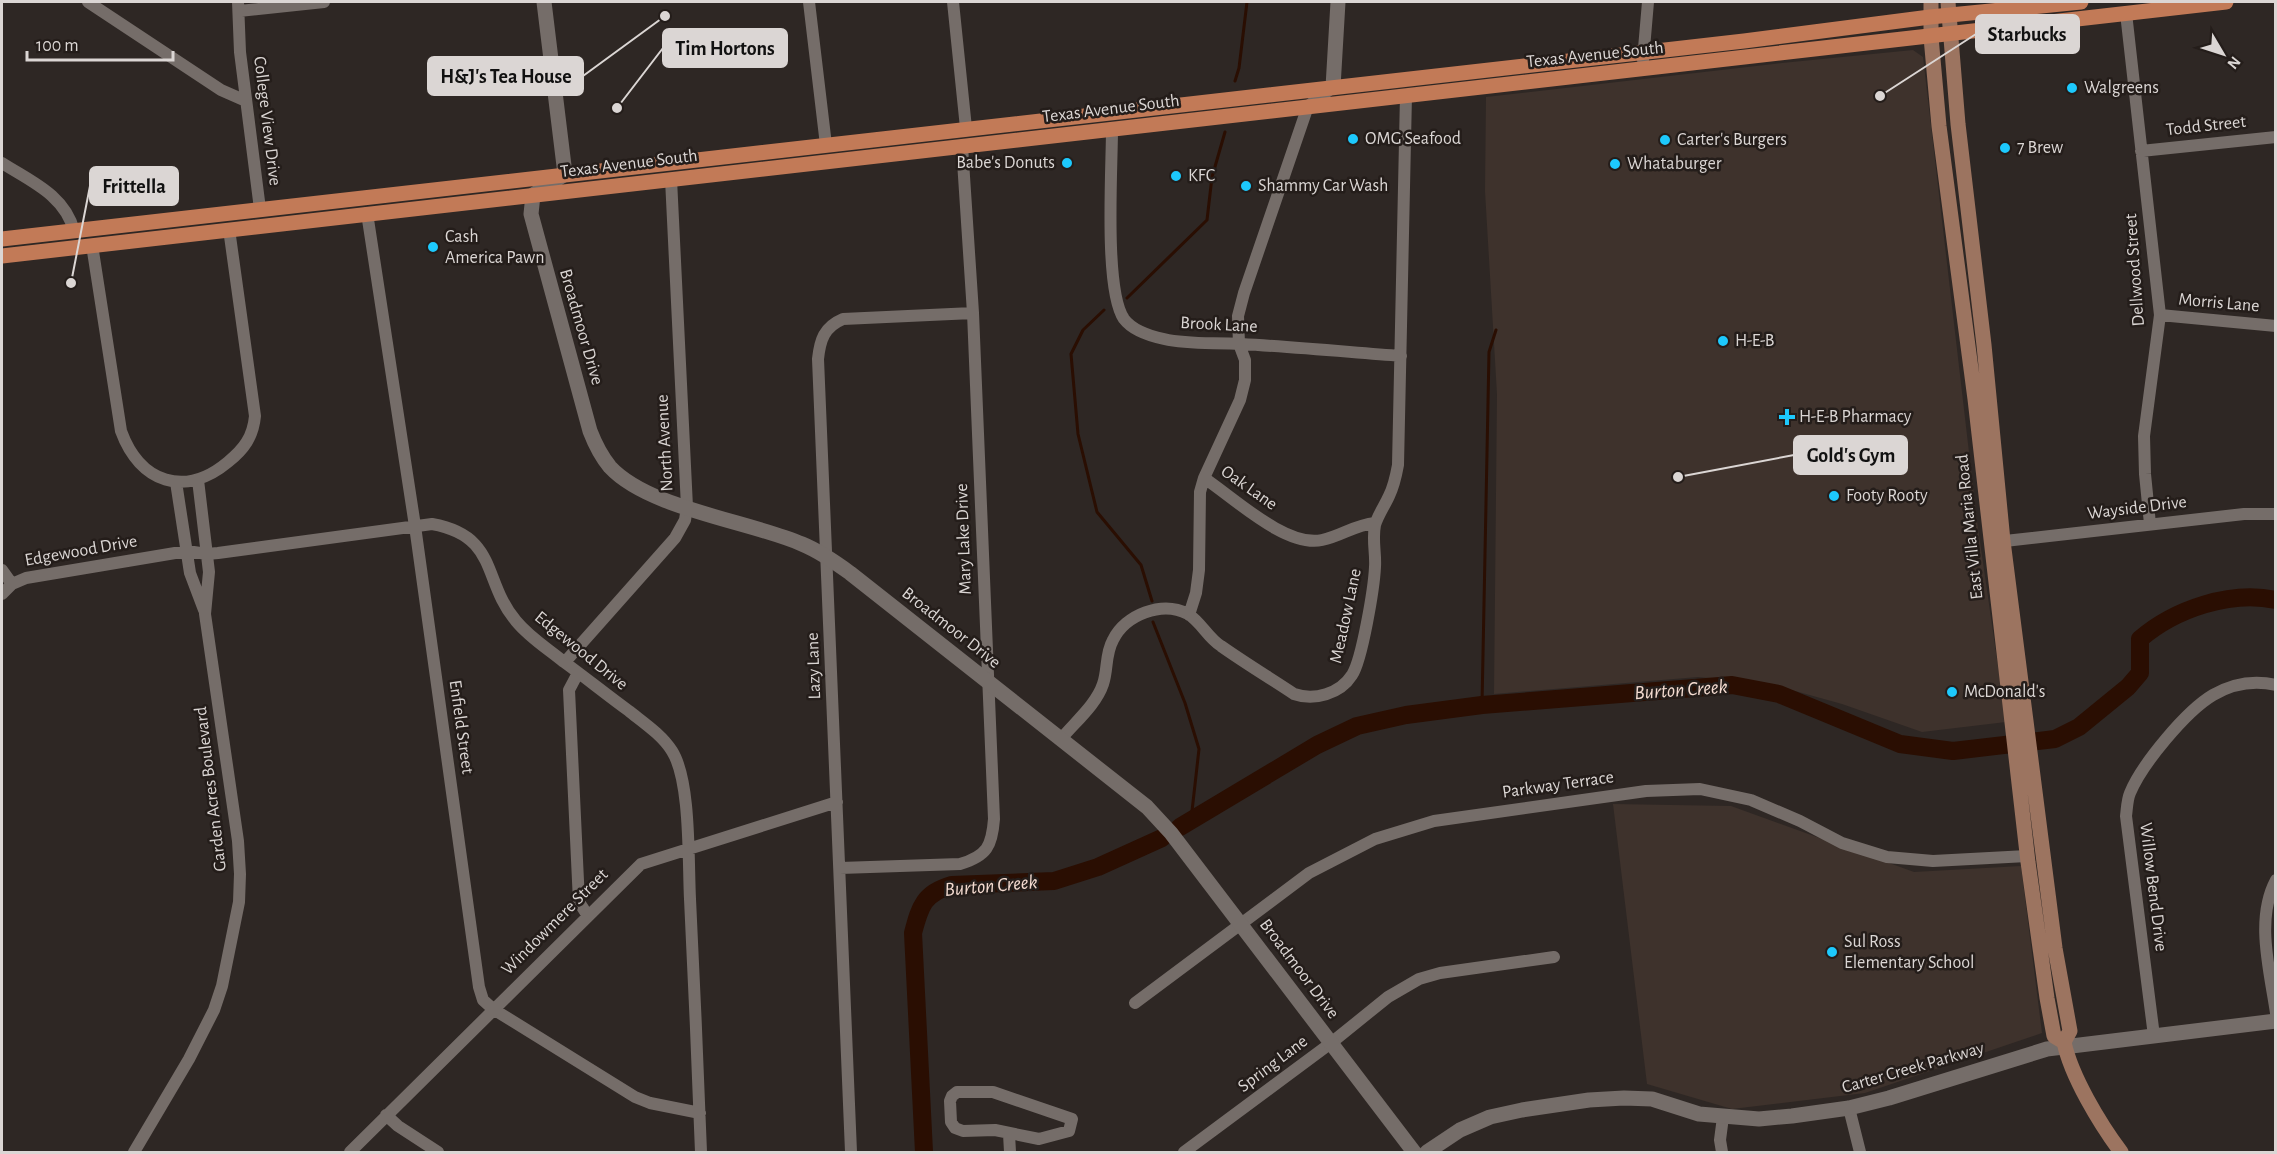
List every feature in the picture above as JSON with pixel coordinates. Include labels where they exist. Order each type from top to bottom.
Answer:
[{"type":"main road","name":"Texas Avenue South","points":[[2,239],[1744,41],[1930,9],[2081,2]]},
{"type":"main road","name":"Texas Avenue South","points":[[2,256],[2226,2]]},
{"type":"main road","name":"East Villa Maria Road","points":[[1930,9],[1940,126],[1971,366],[2028,730],[2055,948],[2070,1031],[2065,1044]]},
{"type":"main road","name":"East Villa Maria Road","points":[[1948,9],[2012,731],[2047,998],[2054,1036],[2065,1044],[2083,1090],[2121,1152]]},
{"type":"main road","points":[[850,158],[860,150],[957,138],[964,135],[966,128]]},
{"type":"main road","points":[[92,245],[98,236],[181,227],[193,217]]},
{"type":"street","points":[[88,2],[221,90],[246,101]]},
{"type":"street","points":[[239,6],[324,2]]},
{"type":"street","points":[[533,195],[565,174],[544,2]]},
{"type":"street","points":[[809,2],[826,145]]},
{"type":"street","points":[[953,2],[966,128]]},
{"type":"street","points":[[1061,739],[1100,692],[1112,641],[1129,619],[1160,610],[1174,610],[1189,615],[1196,593],[1199,570],[1200,492],[1204,478],[1240,400],[1245,380],[1245,360],[1239,344],[1238,316],[1308,106],[1333,87],[1338,2]]},
{"type":"street","points":[[1642,70],[1648,2]]},
{"type":"street","name":"College View Drive","points":[[239,6],[240,52],[260,209]]},
{"type":"street","name":"Dellwood Street","points":[[2126,13],[2160,315],[2144,436],[2150,524]]},
{"type":"street","name":"Meadow Lane","points":[[1189,615],[1218,644],[1294,694],[1304,697],[1314,697],[1335,691],[1352,675],[1358,661],[1373,588],[1375,523],[1393,488],[1398,465],[1406,95]]},
{"type":"street","name":"Brook Lane","points":[[1112,129],[1111,203],[1114,292],[1125,319],[1142,333],[1188,343],[1239,344],[1401,356]]},
{"type":"street","name":"Todd Street","points":[[2141,151],[2276,137]]},
{"type":"street","name":"Mary Lake Drive","points":[[840,868],[960,864],[976,860],[986,850],[993,837],[973,313],[962,146]]},
{"type":"street","points":[[2,163],[57,199],[71,218],[74,231]]},
{"type":"street","name":"North Avenue","points":[[565,662],[675,538],[685,520],[687,507],[671,179]]},
{"type":"street","name":"Broadmoor Drive","points":[[533,195],[531,214],[543,265],[590,431],[599,451],[611,467],[632,484],[687,507],[788,538],[827,557],[1157,816],[1414,1152]]},
{"type":"street","name":"Enfield Street","points":[[367,213],[415,526],[479,987],[483,999],[493,1009],[635,1097],[650,1103],[700,1113]]},
{"type":"street","points":[[200,502],[208,483],[216,472],[242,451],[254,428],[255,416],[229,229]]},
{"type":"street","points":[[92,245],[121,431],[131,452],[146,470],[156,477],[187,481],[216,472]]},
{"type":"street","name":"Lazy Lane","points":[[851,1152],[818,359],[823,335],[843,318],[973,313]]},
{"type":"street","name":"Morris Lane","points":[[2160,315],[2276,326]]},
{"type":"street","name":"Oak Lane","points":[[1204,478],[1258,519],[1303,539],[1320,541],[1362,524],[1375,523]]},
{"type":"street","name":"Garden Acres Boulevard","points":[[134,1152],[189,1059],[214,1010],[222,986],[239,902],[238,841],[206,614],[207,554],[200,502],[187,481]]},
{"type":"street","name":"Garden Acres Boulevard","points":[[187,481],[186,551],[193,585],[206,614]]},
{"type":"street","name":"Wayside Drive","points":[[1997,542],[2244,514],[2276,514]]},
{"type":"street","name":"Edgewood Drive","points":[[2,594],[12,584],[26,578],[186,551],[207,554],[432,524],[449,527],[466,536],[486,560],[501,596],[515,620],[532,638],[650,727],[672,751],[683,780],[688,849],[701,1152]]},
{"type":"street","points":[[2,570],[12,584]]},
{"type":"street","points":[[578,673],[570,690],[570,702],[579,902],[588,916]]},
{"type":"street","name":"Willow Bend Drive","points":[[2154,1036],[2126,816],[2129,795],[2156,751],[2196,707],[2214,694],[2236,685],[2254,683],[2276,685]]},
{"type":"street","name":"Parkway Terrace","points":[[1135,1003],[1239,923],[1309,873],[1374,839],[1434,821],[1668,789],[1700,789],[1751,800],[1800,821],[1842,843],[1887,856],[1933,861],[2027,856]]},
{"type":"street","name":"Windowmere Street","points":[[350,1152],[640,864],[837,802]]},
{"type":"street","points":[[2276,880],[2269,893],[2265,909],[2265,930],[2276,1013]]},
{"type":"street","name":"Spring Lane","points":[[1184,1152],[1331,1043],[1388,997],[1419,979],[1440,973],[1554,957]]},
{"type":"street","name":"Carter Creek Parkway","points":[[1427,1152],[1460,1130],[1490,1117],[1522,1110],[1589,1100],[1624,1098],[1652,1099],[1699,1114],[1723,1117],[1759,1119],[1792,1116],[1849,1108],[1889,1098],[2065,1044],[2276,1021]]},
{"type":"street","points":[[957,1092],[993,1092],[1072,1119],[1069,1131],[1054,1136],[1039,1139],[1009,1134],[995,1130],[963,1131],[955,1128],[951,1122],[950,1101],[952,1096],[957,1092]]},
{"type":"street","points":[[1849,1108],[1860,1152]]},
{"type":"street","points":[[386,1115],[398,1126],[438,1152]]},
{"type":"street","points":[[1722,1152],[1720,1140],[1723,1117]]},
{"type":"street","points":[[1009,1134],[1010,1152]]},
{"type":"shaded area","points":[[1913,50],[1923,57],[1977,521],[2006,722],[1922,732],[1842,704],[1766,683],[1698,677],[1494,694],[1497,394],[1485,191],[1486,97]]},
{"type":"shaded area","name":"Sul Ross Elementary School","points":[[1613,804],[1731,806],[1914,872],[2021,866],[2042,1033],[1865,1093],[1732,1109],[1647,1084]]},
{"type":"waterway","points":[[1235,81],[1239,68],[1247,2]]},
{"type":"waterway","points":[[1127,298],[1207,220],[1212,177],[1225,132]]},
{"type":"waterway","points":[[1104,310],[1083,330],[1071,354],[1078,434],[1097,512],[1141,565],[1152,601]]},
{"type":"waterway","points":[[1482,705],[1489,352],[1496,330]]},
{"type":"waterway","name":"Burton Creek","points":[[1180,827],[1317,745],[1357,726],[1406,715],[1482,705],[1732,685],[1779,694],[1900,744],[1953,751],[2055,739],[2079,727],[2128,687],[2140,673],[2140,639],[2154,628],[2204,604],[2241,598],[2276,600]]},
{"type":"waterway","points":[[1153,622],[1185,703],[1199,749],[1191,820]]},
{"type":"waterway","name":"Burton Creek","points":[[924,1152],[913,933],[918,915],[925,902],[935,892],[952,885],[1054,881],[1098,867],[1162,838]]},
{"type":"place","name":"H&J's Tea House","points":[[665,16]]},
{"type":"place","name":"Walgreens","points":[[2072,88]]},
{"type":"place","name":"Starbucks","points":[[1880,96]]},
{"type":"place","name":"Tim Hortons","points":[[617,108]]},
{"type":"place","name":"OMG Seafood","points":[[1353,139]]},
{"type":"place","name":"Carter's Burgers","points":[[1665,140]]},
{"type":"place","name":"7 Brew","points":[[2005,148]]},
{"type":"place","name":"Babe's Donuts","points":[[1067,163]]},
{"type":"place","name":"Whataburger","points":[[1615,164]]},
{"type":"place","name":"KFC","points":[[1176,176]]},
{"type":"place","name":"Shammy Car Wash","points":[[1246,186]]},
{"type":"place","name":"Cash America Pawn","points":[[433,247]]},
{"type":"place","name":"Frittella","points":[[71,283]]},
{"type":"place","name":"H-E-B","points":[[1723,341]]},
{"type":"place","name":"H-E-B Pharmacy","points":[[1787,417]]},
{"type":"place","name":"Gold's Gym","points":[[1678,477]]},
{"type":"place","name":"Footy Rooty","points":[[1834,496]]},
{"type":"place","name":"McDonald's","points":[[1952,692]]},
{"type":"place","name":"Sul Ross Elementary School","points":[[1832,952]]}]
